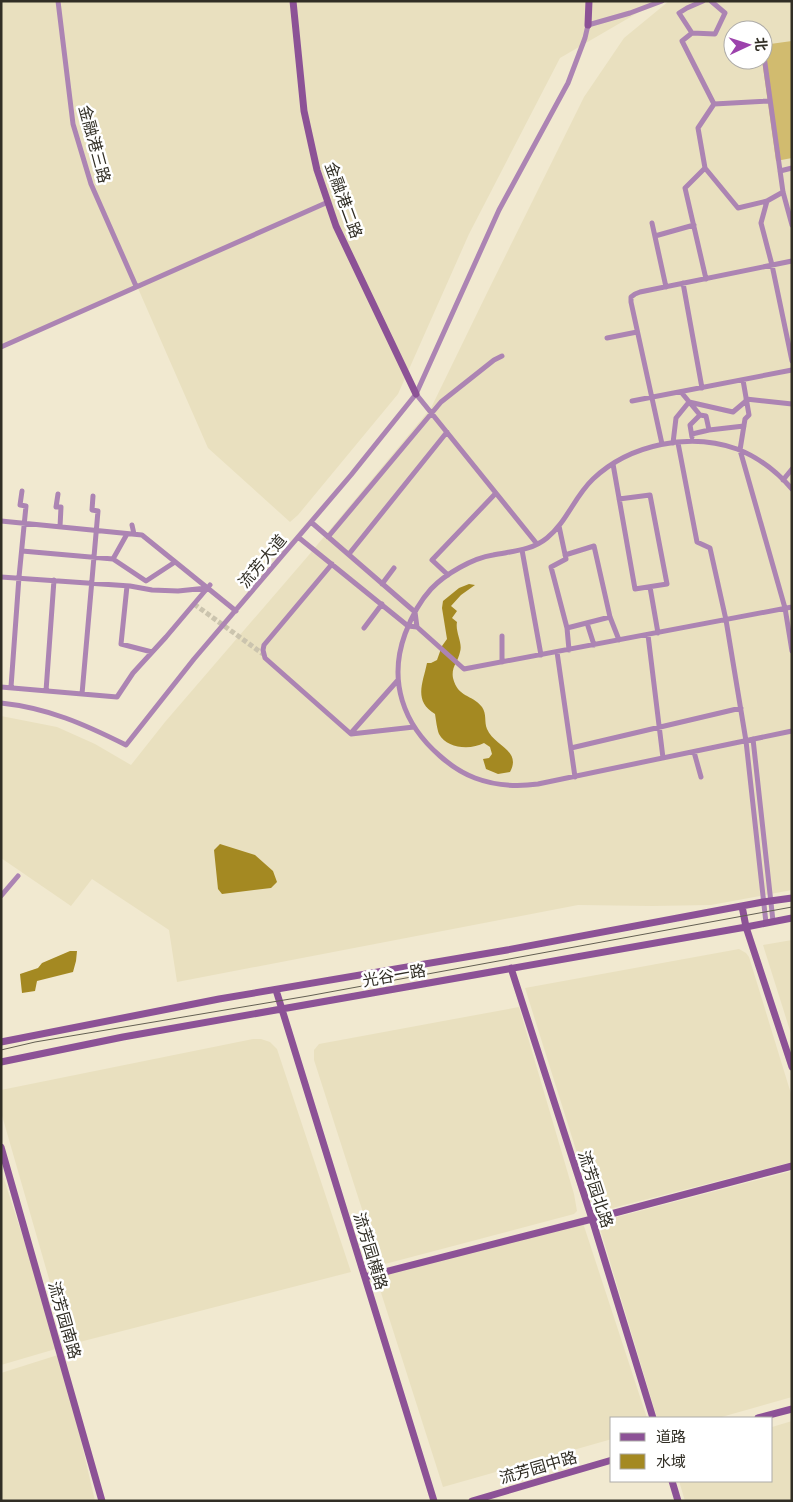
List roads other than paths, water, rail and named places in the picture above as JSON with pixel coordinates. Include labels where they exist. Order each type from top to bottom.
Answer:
[{"type":"street","name":"金融港三路","points":[[58,1],[73,124],[91,184],[136,286]]},
{"type":"street","name":"金融港二路","points":[[293,1],[304,111],[317,170],[336,226],[416,394]]},
{"type":"street","points":[[589,1],[588,25],[630,13],[662,1]]},
{"type":"street","points":[[683,1],[687,8]]},
{"type":"street","points":[[692,33],[679,13],[703,1]]},
{"type":"street","points":[[710,1],[725,13],[715,34],[692,33],[682,41],[714,104]]},
{"type":"street","name":"流芳大道","points":[[1,703],[32,707],[54,713],[126,745],[194,659],[351,475],[416,394],[499,210],[568,83],[588,25]]},
{"type":"street","points":[[766,70],[783,192],[792,226]]},
{"type":"street","points":[[714,104],[768,101]]},
{"type":"street","points":[[714,104],[698,128],[705,168],[738,208],[767,201],[783,192]]},
{"type":"street","points":[[705,168],[685,188],[706,279]]},
{"type":"street","points":[[780,171],[792,168]]},
{"type":"street","points":[[767,201],[761,223],[772,265],[792,361]]},
{"type":"street","points":[[1,346],[328,202]]},
{"type":"street","points":[[652,223],[666,287]]},
{"type":"street","points":[[655,236],[694,225]]},
{"type":"street","points":[[662,444],[631,297],[635,294],[683,283],[792,261]]},
{"type":"street","points":[[683,283],[702,388]]},
{"type":"street","points":[[607,338],[637,332]]},
{"type":"street","points":[[328,537],[441,402],[494,360],[502,356]]},
{"type":"street","points":[[632,401],[792,370]]},
{"type":"street","points":[[743,380],[749,415],[745,419],[740,450],[785,608],[792,651]]},
{"type":"street","points":[[681,392],[700,415],[706,416],[709,430]]},
{"type":"street","points":[[416,394],[537,544]]},
{"type":"street","points":[[690,402],[733,412],[746,400],[792,404]]},
{"type":"street","points":[[690,402],[676,418],[676,443],[697,542],[710,548],[726,620],[746,741],[763,902],[769,922]]},
{"type":"street","points":[[693,442],[690,425],[700,415]]},
{"type":"street","points":[[692,434],[744,426]]},
{"type":"street","points":[[349,554],[447,432]]},
{"type":"street","points":[[792,489],[754,458],[740,450],[712,442],[662,444],[636,452],[613,464],[594,478],[584,488],[559,526],[547,538],[522,550],[488,556],[464,566],[448,575],[429,591],[408,626],[400,651],[398,680],[401,700],[405,710],[414,727],[429,746],[461,772],[476,779],[514,786],[538,784],[574,777],[792,731]]},
{"type":"street","points":[[613,464],[635,588],[666,584],[650,494],[620,499]]},
{"type":"street","points":[[782,480],[792,469]]},
{"type":"street","points":[[11,688],[26,506],[20,505],[22,491]]},
{"type":"street","points":[[448,575],[432,560],[496,493]]},
{"type":"street","points":[[58,494],[56,507],[61,507],[60,527]]},
{"type":"street","points":[[82,694],[97,531],[98,511],[92,510],[93,496]]},
{"type":"street","points":[[1,521],[142,535],[236,611]]},
{"type":"street","points":[[311,522],[415,612],[417,628]]},
{"type":"street","points":[[132,525],[134,534]]},
{"type":"street","points":[[559,526],[566,560],[551,567],[567,628],[569,650]]},
{"type":"street","points":[[113,559],[127,534]]},
{"type":"street","points":[[298,537],[408,626],[417,628],[464,670],[792,607]]},
{"type":"street","points":[[565,555],[594,546],[610,617],[619,640]]},
{"type":"street","points":[[522,550],[541,655]]},
{"type":"street","points":[[22,551],[113,559],[146,581],[175,562]]},
{"type":"street","points":[[332,564],[264,645],[263,650],[265,658],[317,698],[351,734]]},
{"type":"street","points":[[382,584],[394,568]]},
{"type":"street","points":[[1,577],[126,586],[148,590],[170,591],[208,587]]},
{"type":"street","points":[[46,690],[54,580]]},
{"type":"street","points":[[126,586],[122,644],[152,652]]},
{"type":"street","points":[[1,687],[117,697],[129,678],[191,609],[208,587]]},
{"type":"street","points":[[650,587],[658,633]]},
{"type":"street","points":[[364,628],[382,604]]},
{"type":"street","points":[[567,628],[610,617]]},
{"type":"street","points":[[587,623],[594,645]]},
{"type":"street","points":[[648,634],[662,758]]},
{"type":"street","points":[[502,636],[502,662]]},
{"type":"street","points":[[557,652],[574,777]]},
{"type":"street","points":[[351,734],[398,680]]},
{"type":"street","points":[[571,748],[741,708]]},
{"type":"street","points":[[351,734],[414,727]]},
{"type":"street","points":[[753,740],[771,900],[769,922]]},
{"type":"street","points":[[694,752],[701,777]]},
{"type":"street","points":[[1,896],[18,876]]},
{"type":"street","name":"光谷一路","points":[[1,1042],[209,1001],[506,950],[771,900],[792,898]]},
{"type":"street","points":[[742,906],[746,927],[792,1067]]},
{"type":"street","name":"光谷一路","points":[[1,1062],[123,1037],[792,918]]},
{"type":"street","name":"流芳园北路","points":[[511,968],[653,1417]]},
{"type":"street","name":"流芳园横路","points":[[276,990],[434,1501]]},
{"type":"street","name":"流芳园南路","points":[[1,1147],[102,1501]]},
{"type":"street","points":[[364,1277],[592,1220],[792,1166]]},
{"type":"street","points":[[762,1417],[792,1409]]},
{"type":"street","name":"流芳园中路","points":[[472,1501],[610,1461]]},
{"type":"street","points":[[672,1482],[678,1501]]},
{"type":"water","points":[[469,584],[475,585],[461,595],[451,606],[457,611],[452,618],[457,622],[461,649],[453,671],[453,678],[462,693],[482,707],[490,735],[510,753],[513,765],[510,772],[498,774],[486,769],[483,759],[489,758],[492,754],[490,747],[484,743],[473,747],[460,747],[443,739],[438,732],[435,714],[428,709],[422,697],[422,684],[427,663],[437,660],[442,646],[447,639],[442,608],[443,601],[459,588]]},
{"type":"water","points":[[220,844],[255,855],[273,871],[277,882],[271,888],[222,894],[218,889],[214,850]]},
{"type":"water","points":[[70,951],[77,951],[73,972],[37,981],[35,991],[22,993],[20,974],[38,968],[42,963]]},
{"type":"tunnel","points":[[194,604],[263,654]]},
{"type":"tram line","points":[[1,1050],[35,1042],[308,996],[792,907]]}]
